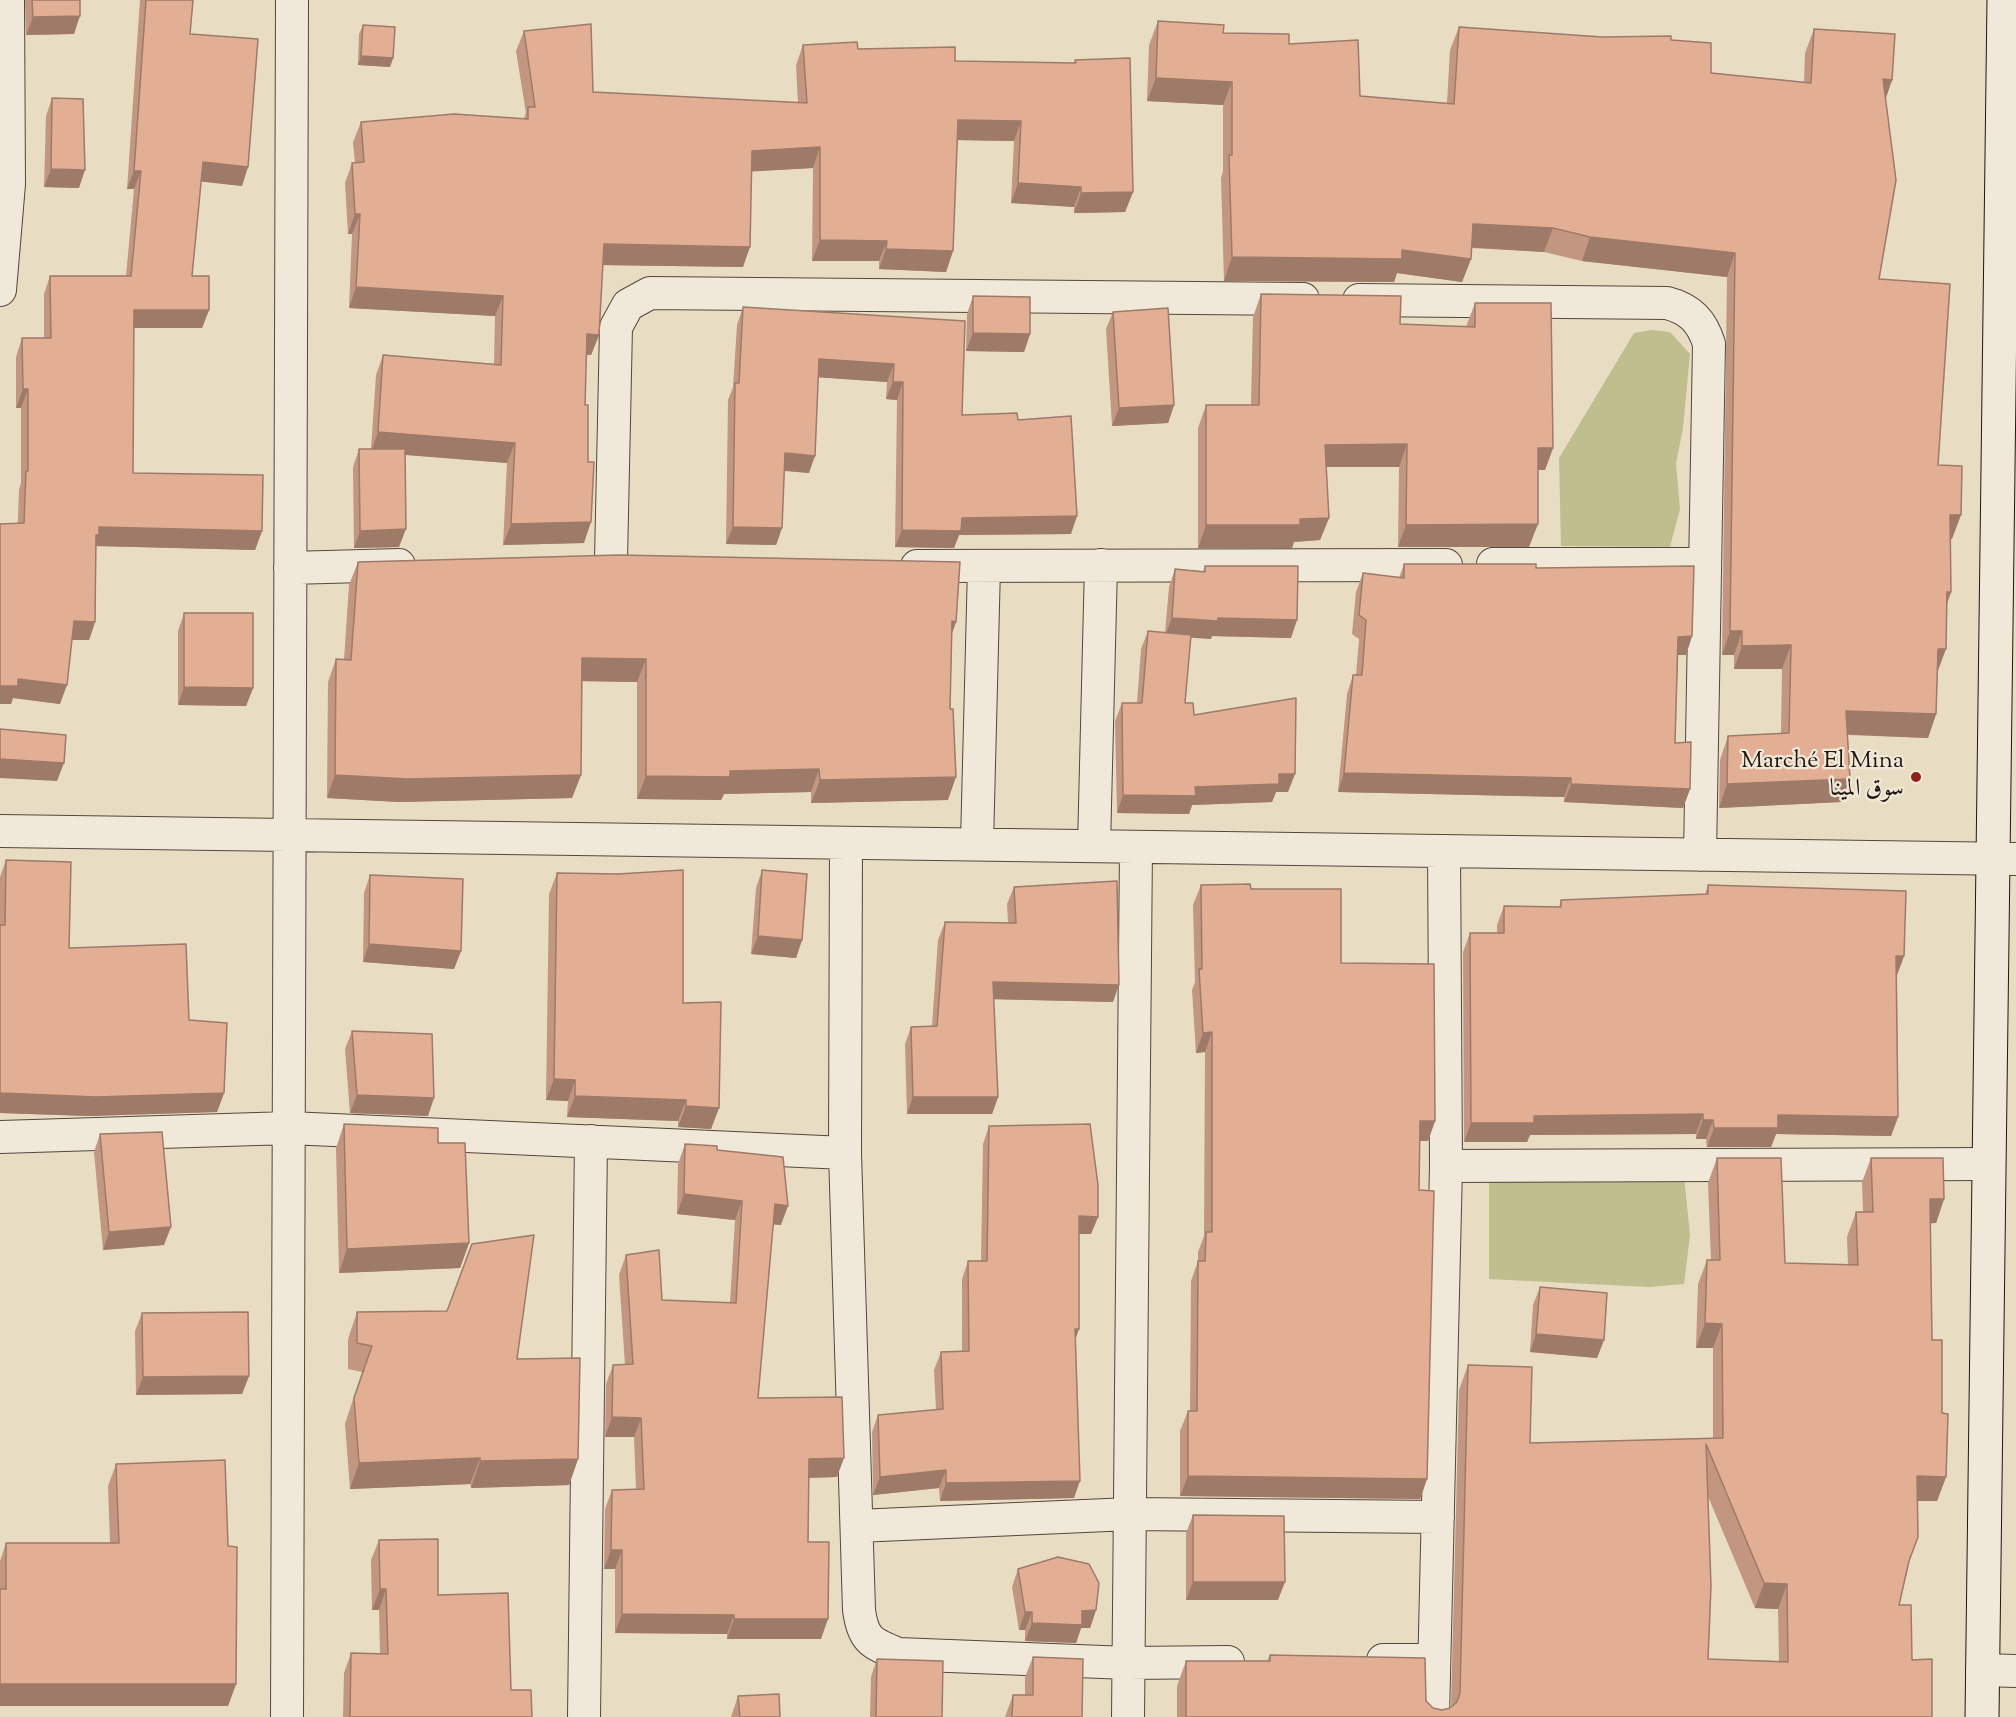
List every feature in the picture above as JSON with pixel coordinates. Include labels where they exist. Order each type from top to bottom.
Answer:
[{"type":"street","points":[[0,290],[9,184],[8,0]]},
{"type":"street","points":[[287,1717],[292,0]]},
{"type":"street","points":[[1982,1717],[1989,1164],[2004,859],[2004,0]]},
{"type":"street","points":[[611,560],[616,327],[628,305],[650,293],[1667,303],[1690,312],[1705,332],[1709,344],[1700,855]]},
{"type":"street","points":[[290,568],[433,564]]},
{"type":"street","points":[[891,566],[1705,564]]},
{"type":"street","points":[[1094,846],[1101,566]]},
{"type":"street","points":[[977,843],[984,567]]},
{"type":"street","points":[[0,831],[2004,859]]},
{"type":"street","points":[[846,843],[845,1153],[859,1610],[862,1630],[874,1644],[898,1654],[1128,1663],[1257,1662]]},
{"type":"street","points":[[1128,1717],[1136,847]]},
{"type":"street","points":[[1433,1717],[1446,1166],[1444,851]]},
{"type":"street","points":[[0,1137],[289,1128],[845,1153]]},
{"type":"street","points":[[584,1717],[591,1141]]},
{"type":"street","points":[[1446,1166],[1989,1164]]},
{"type":"street","points":[[857,1526],[1130,1514],[1438,1517]]},
{"type":"street","points":[[1351,1661],[1433,1660]]},
{"type":"street","points":[[1982,1670],[2016,1671]]},
{"type":"green space","points":[[1652,330],[1670,332],[1690,354],[1683,428],[1676,464],[1680,509],[1670,547],[1561,546],[1559,458],[1634,333]]},
{"type":"green space","points":[[1684,1177],[1690,1235],[1684,1284],[1650,1287],[1489,1279],[1489,1181]]},
{"type":"building","points":[[32,0],[80,0],[80,16],[33,17]]},
{"type":"building","points":[[146,0],[193,0],[190,34],[258,39],[248,167],[203,162],[192,276],[209,276],[209,310],[134,310],[133,473],[263,475],[262,531],[99,527],[99,535],[96,535],[95,622],[74,621],[67,685],[18,679],[18,686],[0,686],[0,524],[24,523],[26,471],[28,471],[28,389],[23,389],[22,338],[51,338],[50,276],[131,276],[141,171],[134,171]]},
{"type":"building","points":[[1158,21],[1224,25],[1223,33],[1289,34],[1289,44],[1358,40],[1360,96],[1454,104],[1459,27],[1602,37],[1671,36],[1671,40],[1711,43],[1711,73],[1811,83],[1814,29],[1895,34],[1892,80],[1883,79],[1896,180],[1879,279],[1950,284],[1938,465],[1962,466],[1961,515],[1950,515],[1951,592],[1947,592],[1946,649],[1938,649],[1936,714],[1846,711],[1850,779],[1727,784],[1728,736],[1789,733],[1791,645],[1742,646],[1742,631],[1730,631],[1735,253],[1590,237],[1553,228],[1473,224],[1471,259],[1402,250],[1402,259],[1232,257],[1229,155],[1232,155],[1232,82],[1156,78]]},
{"type":"building","points":[[591,24],[593,92],[807,103],[803,45],[857,42],[858,49],[955,47],[955,61],[1076,63],[1075,60],[1130,58],[1133,192],[1081,193],[1081,187],[1018,183],[1021,121],[958,120],[953,251],[886,249],[887,241],[820,240],[820,147],[752,151],[750,247],[604,244],[599,335],[587,334],[585,405],[588,405],[588,462],[594,462],[591,522],[511,524],[515,443],[378,432],[383,355],[501,365],[503,296],[356,287],[360,214],[355,214],[352,163],[364,162],[361,122],[454,114],[528,119],[528,107],[535,107],[524,31]]},
{"type":"building","points":[[363,25],[395,27],[393,58],[361,56]]},
{"type":"building","points":[[52,98],[83,99],[85,170],[51,169]]},
{"type":"building","points":[[1261,294],[1401,296],[1400,324],[1475,327],[1475,303],[1551,303],[1553,448],[1538,448],[1538,524],[1406,525],[1407,444],[1325,445],[1329,518],[1300,519],[1300,525],[1206,525],[1206,405],[1259,405]]},
{"type":"building","points":[[973,296],[1030,297],[1030,334],[973,333]]},
{"type":"building","points":[[743,307],[965,321],[962,415],[1017,413],[1018,420],[1071,416],[1077,516],[962,518],[961,531],[902,530],[903,382],[893,382],[894,364],[819,359],[815,456],[785,453],[782,528],[733,527],[735,383],[739,383]]},
{"type":"building","points":[[1168,308],[1174,405],[1119,408],[1113,312]]},
{"type":"building","points":[[359,449],[405,449],[406,529],[360,531]]},
{"type":"building","points":[[619,555],[960,562],[956,622],[952,621],[950,709],[953,709],[956,777],[820,780],[819,769],[730,771],[730,777],[646,776],[646,659],[582,658],[581,775],[407,779],[335,775],[336,659],[351,660],[358,562]]},
{"type":"building","points":[[1404,564],[1536,564],[1536,568],[1694,566],[1692,636],[1678,637],[1675,743],[1691,742],[1690,789],[1571,784],[1571,778],[1344,773],[1353,675],[1362,675],[1366,620],[1359,615],[1363,573],[1404,578]]},
{"type":"building","points":[[1205,566],[1298,566],[1297,620],[1218,618],[1218,621],[1172,618],[1175,569],[1205,572]]},
{"type":"building","points":[[184,613],[253,613],[253,688],[184,687]]},
{"type":"building","points":[[1148,631],[1191,635],[1185,703],[1193,703],[1194,715],[1296,698],[1295,774],[1279,774],[1279,784],[1195,787],[1196,796],[1123,795],[1122,703],[1142,703]]},
{"type":"building","points":[[0,729],[66,735],[64,763],[0,759]]},
{"type":"building","points":[[6,860],[71,862],[69,948],[186,944],[189,1020],[227,1023],[224,1093],[96,1097],[0,1093],[0,925],[5,925]]},
{"type":"building","points":[[683,870],[683,1003],[721,1002],[719,1108],[686,1106],[686,1100],[575,1096],[575,1080],[554,1079],[557,873],[618,874]]},
{"type":"building","points":[[762,870],[807,874],[802,940],[758,936]]},
{"type":"building","points":[[370,875],[463,879],[461,951],[369,944]]},
{"type":"building","points":[[1117,881],[1119,985],[993,982],[998,1097],[913,1097],[911,1027],[937,1026],[945,922],[1016,923],[1014,887]]},
{"type":"building","points":[[1250,884],[1251,889],[1341,889],[1341,963],[1434,964],[1435,1121],[1420,1121],[1419,1190],[1434,1191],[1427,1479],[1188,1476],[1188,1411],[1197,1411],[1198,1261],[1205,1261],[1206,1232],[1212,1232],[1212,1032],[1203,1033],[1199,969],[1202,969],[1201,885]]},
{"type":"building","points":[[1708,885],[1906,891],[1904,956],[1896,956],[1898,1117],[1778,1115],[1778,1128],[1714,1128],[1713,1120],[1703,1120],[1703,1114],[1534,1116],[1534,1123],[1471,1123],[1470,933],[1504,933],[1504,906],[1561,907],[1561,900],[1708,894]]},
{"type":"building","points":[[352,1031],[432,1034],[434,1098],[357,1095]]},
{"type":"building","points":[[344,1124],[438,1128],[438,1143],[465,1143],[469,1243],[347,1249]]},
{"type":"building","points":[[1090,1124],[1098,1185],[1098,1217],[1079,1216],[1079,1329],[1075,1329],[1080,1481],[946,1483],[946,1470],[880,1477],[878,1415],[943,1409],[941,1352],[969,1351],[968,1261],[987,1261],[989,1126]]},
{"type":"building","points":[[162,1132],[171,1227],[109,1232],[100,1134]]},
{"type":"building","points":[[685,1144],[717,1146],[717,1150],[783,1157],[788,1206],[775,1204],[758,1398],[842,1397],[844,1458],[809,1459],[808,1542],[829,1542],[828,1619],[734,1619],[734,1615],[622,1614],[622,1550],[611,1550],[612,1490],[644,1489],[641,1418],[612,1417],[613,1365],[633,1364],[626,1255],[659,1250],[662,1300],[736,1303],[742,1201],[684,1194]]},
{"type":"building","points":[[1717,1158],[1781,1158],[1785,1263],[1858,1265],[1856,1212],[1873,1212],[1871,1158],[1943,1158],[1944,1199],[1930,1199],[1932,1340],[1942,1340],[1942,1413],[1948,1414],[1946,1477],[1917,1476],[1918,1537],[1909,1561],[1899,1605],[1911,1605],[1912,1660],[1932,1659],[1932,1717],[1186,1717],[1186,1661],[1270,1661],[1270,1655],[1425,1658],[1426,1701],[1433,1708],[1442,1710],[1450,1708],[1457,1702],[1460,1693],[1468,1365],[1532,1367],[1530,1443],[1723,1438],[1722,1324],[1705,1323],[1707,1260],[1720,1260]],"holes":[[[1706,1444],[1764,1583],[1787,1584],[1788,1662],[1708,1659],[1711,1586]]]},
{"type":"building","points":[[534,1235],[517,1359],[580,1358],[578,1459],[480,1461],[480,1458],[359,1463],[354,1398],[372,1346],[357,1343],[357,1312],[447,1311],[472,1244]]},
{"type":"building","points":[[1540,1287],[1607,1293],[1604,1340],[1536,1334]]},
{"type":"building","points":[[248,1312],[249,1376],[143,1377],[142,1313]]},
{"type":"building","points":[[225,1460],[228,1546],[237,1547],[236,1684],[0,1684],[0,1589],[6,1589],[6,1543],[119,1543],[116,1464]]},
{"type":"building","points":[[1193,1515],[1284,1516],[1285,1582],[1193,1582]]},
{"type":"building","points":[[438,1539],[438,1595],[508,1593],[511,1690],[531,1690],[532,1717],[350,1717],[351,1653],[388,1654],[386,1589],[380,1589],[379,1540]]},
{"type":"building","points":[[1058,1557],[1089,1564],[1099,1583],[1096,1610],[1082,1611],[1082,1625],[1032,1623],[1032,1612],[1025,1612],[1018,1569]]},
{"type":"building","points":[[1033,1657],[1083,1659],[1082,1717],[1012,1717],[1013,1695],[1033,1695]]},
{"type":"building","points":[[877,1659],[943,1661],[942,1717],[876,1717]]},
{"type":"building","points":[[779,1694],[780,1717],[740,1717],[738,1696]]},
{"type":"place","name":"Marché El Mina سوق المينا","points":[[1916,777]]}]
